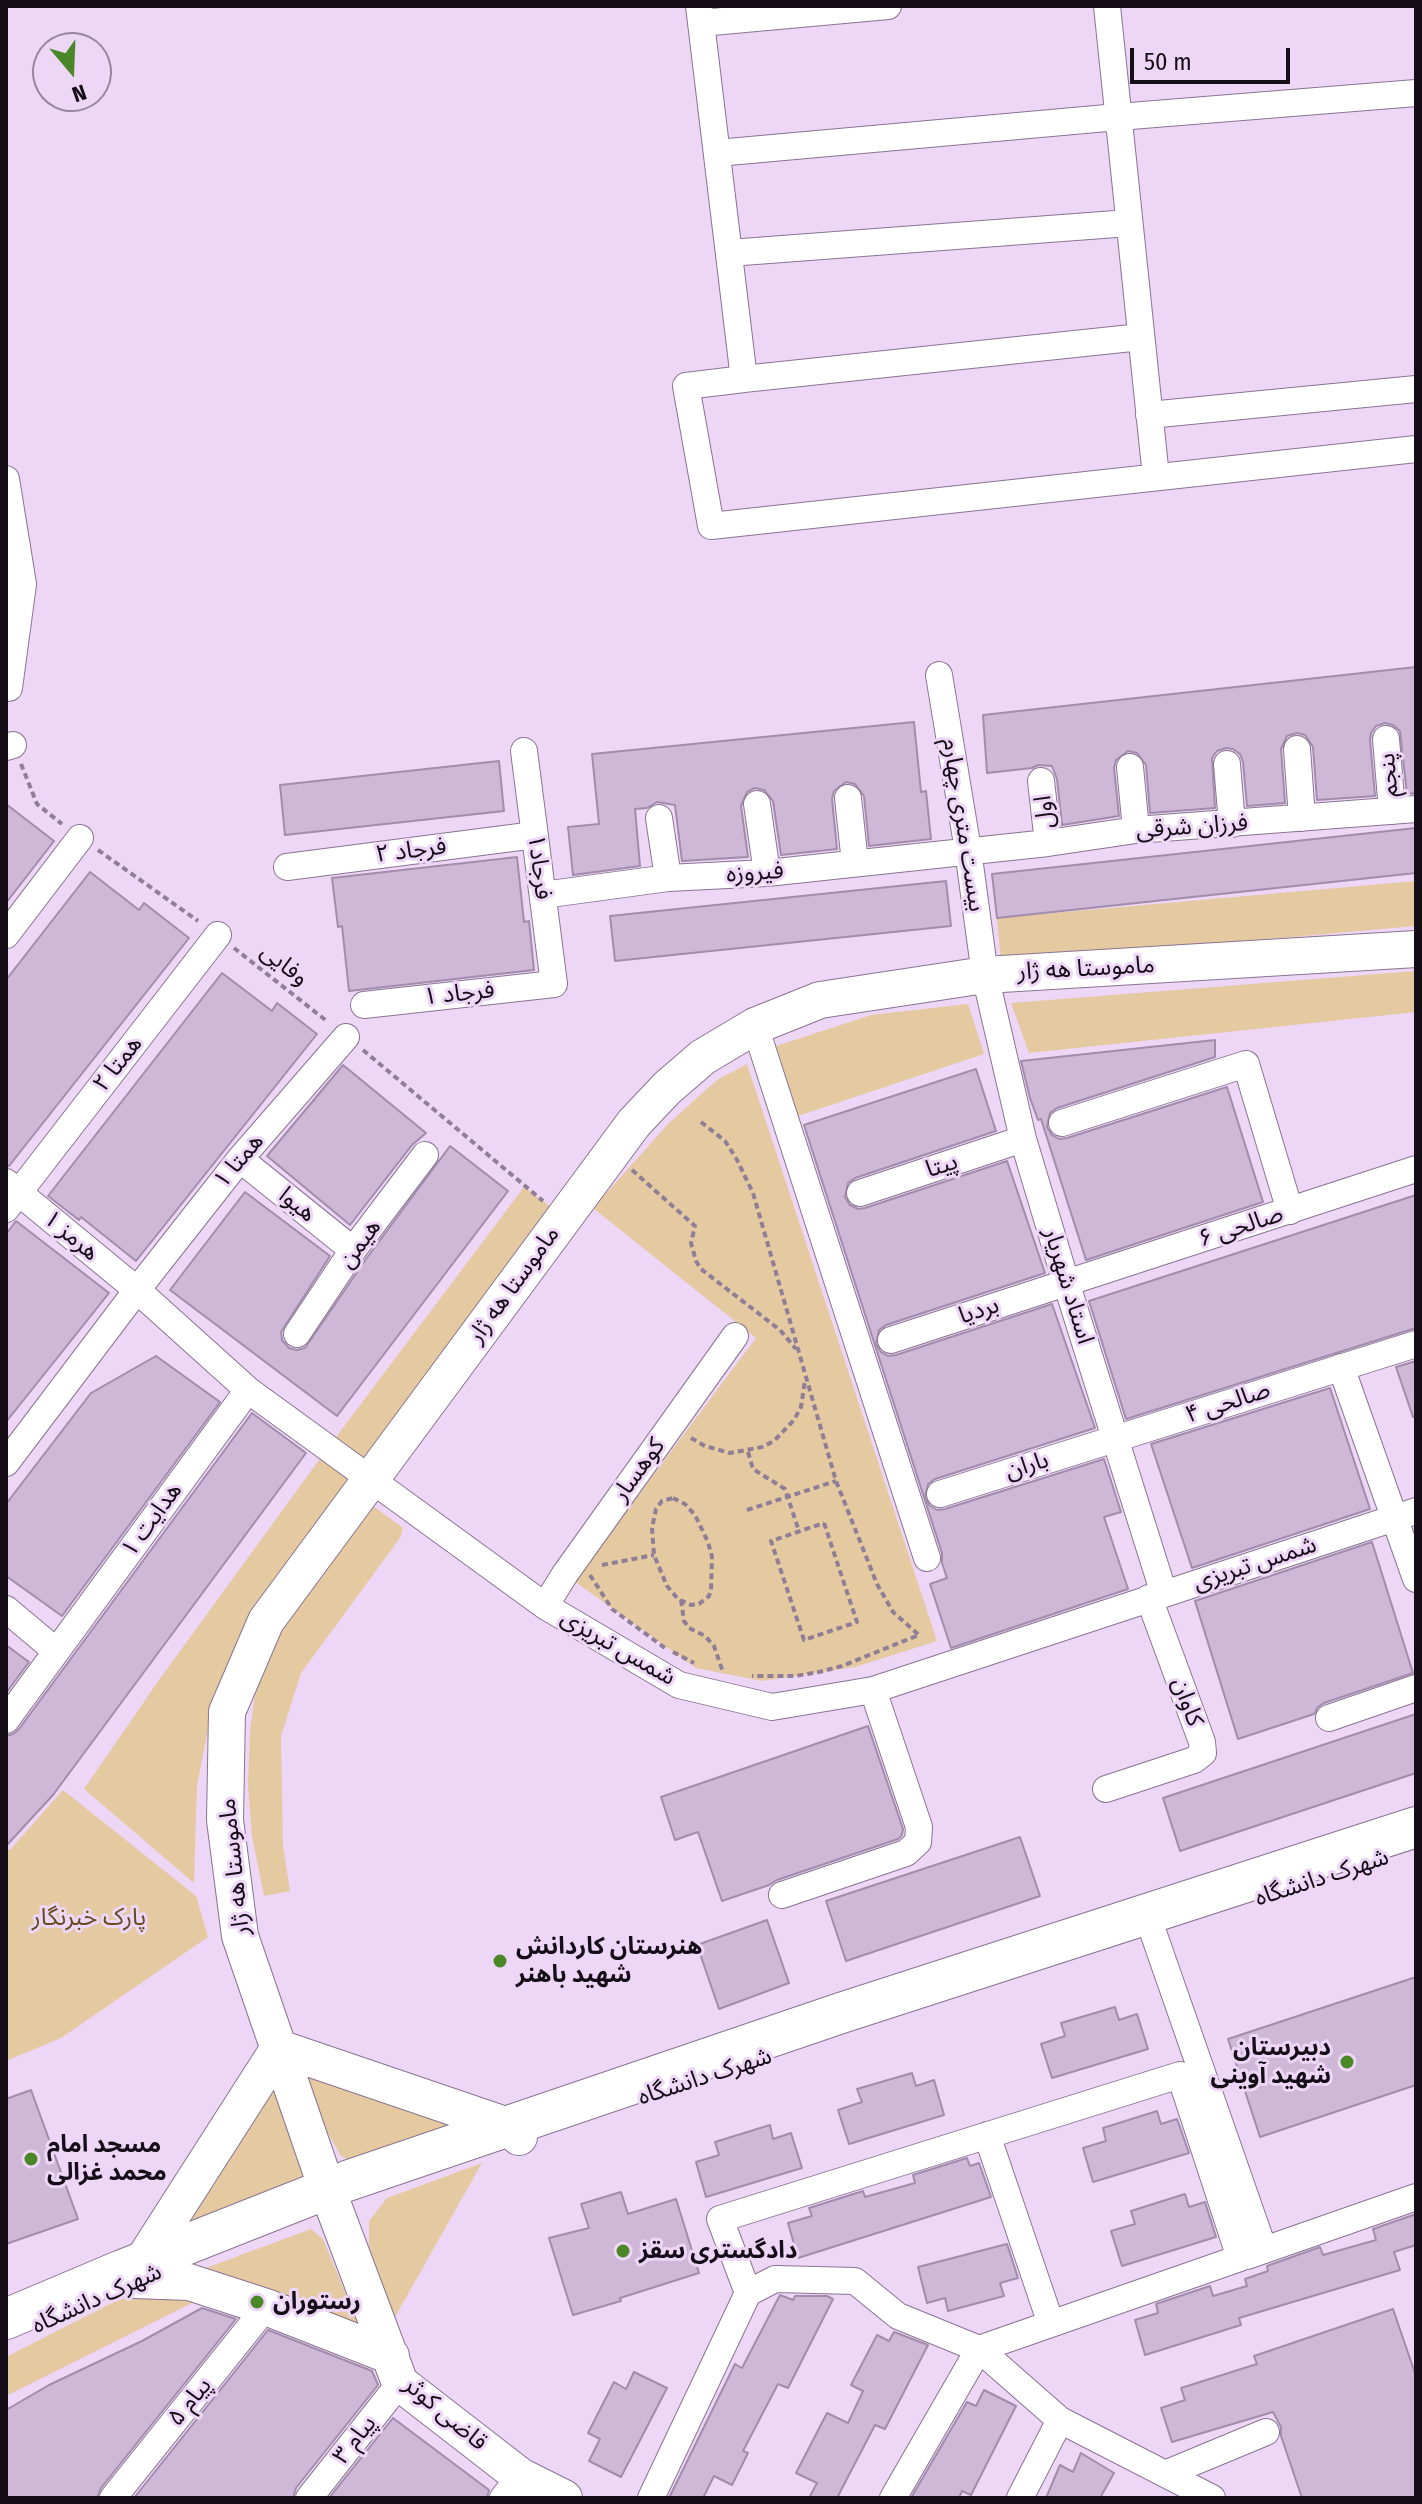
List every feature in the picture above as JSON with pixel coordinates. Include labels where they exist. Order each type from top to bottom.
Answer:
[{"type":"main road","name":"ماموستا هه ژار","points":[[330,2197],[240,1936],[225,1820],[227,1712],[266,1621],[634,1123],[667,1088],[703,1057],[755,1026],[820,1000],[985,975],[1416,949]]},
{"type":"main road","points":[[138,2271],[279,2048],[513,2131],[841,2013],[1416,1827]]},
{"type":"main road","name":"شهرک دانشگاه","points":[[6,2339],[138,2271],[513,2131],[1416,1848]]},
{"type":"main road","name":"قاضی کوثر","points":[[330,2197],[395,2370],[512,2487],[564,2498]]},
{"type":"main road","points":[[6,2319],[138,2271],[189,2282],[266,2307],[395,2370]]},
{"type":"street","points":[[734,380],[744,379],[700,14],[888,6]]},
{"type":"street","points":[[1107,6],[1156,477]]},
{"type":"street","points":[[717,153],[1416,93]]},
{"type":"street","points":[[729,253],[1129,223]]},
{"type":"street","points":[[1141,337],[686,386],[711,526],[1416,449]]},
{"type":"street","points":[[1149,415],[1416,389]]},
{"type":"street","points":[[6,479],[14,585],[9,688]]},
{"type":"street","name":"بیست متری چهارم","points":[[939,675],[985,975]]},
{"type":"street","name":"پنجم","points":[[1386,739],[1404,810]]},
{"type":"street","points":[[1297,749],[1302,818]]},
{"type":"street","name":"فرجاد۱","points":[[524,751],[554,984]]},
{"type":"street","points":[[1227,764],[1232,824]]},
{"type":"street","points":[[1130,767],[1136,830]]},
{"type":"street","name":"اول","points":[[1041,781],[1048,843]]},
{"type":"street","points":[[848,798],[855,863]]},
{"type":"street","points":[[757,804],[767,873]]},
{"type":"street","name":"فرزان شرقی","points":[[968,850],[1048,843],[1136,830],[1404,810]]},
{"type":"street","points":[[659,818],[668,878]]},
{"type":"street","name":"فرجاد ۲","points":[[287,867],[535,835]]},
{"type":"street","points":[[6,935],[80,838]]},
{"type":"street","name":"فیروزه","points":[[543,895],[668,878],[767,873],[968,850]]},
{"type":"street","name":"همتا ۲","points":[[10,1194],[218,935]]},
{"type":"street","name":"استاد شهریار","points":[[985,975],[1023,1139],[1115,1439],[1157,1596]]},
{"type":"street","name":"فرجاد ۱","points":[[364,1005],[554,984]]},
{"type":"street","points":[[755,1026],[927,1558]]},
{"type":"street","name":"همتا ۱","points":[[6,1463],[240,1159],[346,1037]]},
{"type":"street","points":[[1062,1123],[1246,1064],[1290,1211]]},
{"type":"street","name":"پیتا","points":[[860,1193],[1023,1139]]},
{"type":"street","name":"هیمن","points":[[297,1334],[353,1250],[425,1155]]},
{"type":"street","name":"هیوا","points":[[240,1159],[353,1250]]},
{"type":"street","name":"صالحی ۶","points":[[1066,1282],[1416,1169]]},
{"type":"street","name":"هرمز ۱","points":[[10,1194],[137,1290]]},
{"type":"street","name":"بردیا","points":[[891,1340],[1066,1282]]},
{"type":"street","name":"شمس تبریزی","points":[[137,1290],[248,1390],[545,1606],[679,1685],[772,1707],[873,1690],[1405,1514]]},
{"type":"street","name":"کوهسار","points":[[545,1606],[735,1336]]},
{"type":"street","name":"صالحی ۴","points":[[1115,1439],[1416,1344]]},
{"type":"street","points":[[1341,1367],[1405,1514],[1416,1579]]},
{"type":"street","name":"هدایت ۱","points":[[6,1720],[248,1390]]},
{"type":"street","name":"باران","points":[[940,1494],[1115,1439]]},
{"type":"street","name":"کاوان","points":[[1106,1789],[1194,1760],[1203,1753],[1157,1596]]},
{"type":"street","points":[[6,1609],[56,1651]]},
{"type":"street","points":[[1329,1718],[1416,1688]]},
{"type":"street","points":[[782,1895],[906,1853],[918,1842],[919,1827],[873,1690]]},
{"type":"street","points":[[1153,1932],[1252,2254]]},
{"type":"street","points":[[748,2293],[720,2219],[1180,2075],[1252,2254]]},
{"type":"street","points":[[987,2135],[1051,2324]]},
{"type":"street","points":[[893,2498],[979,2349],[1416,2197]]},
{"type":"street","points":[[651,2498],[748,2293],[775,2279],[855,2281],[898,2316],[979,2349],[1060,2420],[1212,2498]]},
{"type":"street","name":"پیام ۵","points":[[113,2498],[266,2307]]},
{"type":"street","name":"پیام ۳","points":[[309,2498],[395,2370]]},
{"type":"street","points":[[1020,2498],[1060,2420]]},
{"type":"street","points":[[1165,2474],[1266,2432]]},
{"type":"path","name":"وفایی","points":[[10,746],[37,804],[218,935],[564,1218]]},
{"type":"path","points":[[701,1122],[725,1141],[753,1193],[836,1481],[877,1584],[893,1612],[919,1635],[819,1672],[774,1677],[743,1675]]},
{"type":"path","points":[[748,1452],[753,1469],[785,1489],[799,1531]]},
{"type":"path","points":[[747,1510],[836,1481]]},
{"type":"path","points":[[667,1499],[680,1500],[703,1528],[712,1557],[711,1589],[704,1601],[691,1605],[681,1600],[667,1586],[654,1555],[652,1528],[656,1509],[667,1499]]},
{"type":"path","points":[[824,1523],[857,1622],[804,1640],[771,1541],[799,1531],[824,1523]]},
{"type":"path","points":[[598,1565],[654,1555]]},
{"type":"path","points":[[584,1568],[612,1609],[667,1648],[698,1665]]},
{"type":"path","points":[[681,1600],[684,1621],[714,1646],[725,1672],[711,1668]]},
{"type":"green space","points":[[1416,881],[1416,926],[1001,963],[997,918]]},
{"type":"green space","points":[[1416,971],[1416,1012],[1029,1053],[1011,1003]]},
{"type":"green space","points":[[968,1004],[984,1054],[798,1116],[776,1046],[871,1015]]},
{"type":"green space","points":[[747,1064],[937,1641],[855,1667],[762,1681],[696,1668],[574,1581],[756,1338],[593,1208],[669,1123],[717,1080]]},
{"type":"green space","points":[[524,1187],[550,1206],[211,1715],[197,1785],[194,1883],[84,1789],[327,1449]]},
{"type":"green space","points":[[369,1503],[403,1528],[400,1538],[301,1673],[281,1736],[283,1846],[290,1891],[264,1896],[252,1836],[248,1786],[255,1694],[277,1633]]},
{"type":"green space","name":"پارک خبرنگار","points":[[63,1790],[196,1896],[208,1937],[61,2038],[6,2061],[6,1848],[10,1850]]},
{"type":"green space","points":[[304,2070],[481,2130],[367,2169],[341,2156],[320,2120]]},
{"type":"green space","points":[[269,2079],[303,2169],[303,2181],[171,2234]]},
{"type":"green space","points":[[482,2163],[391,2324],[369,2245],[369,2221],[387,2198]]},
{"type":"green space","points":[[311,2229],[323,2239],[360,2328],[203,2269]]},
{"type":"green space","points":[[147,2285],[202,2298],[6,2396],[6,2357]]},
{"type":"building","points":[[1416,667],[1416,793],[1407,794],[1400,731],[1385,723],[1376,726],[1370,740],[1375,796],[1317,800],[1313,747],[1305,735],[1297,733],[1287,736],[1281,749],[1285,803],[1247,806],[1243,762],[1240,754],[1226,748],[1217,751],[1212,758],[1215,808],[1150,813],[1146,765],[1137,753],[1128,751],[1116,760],[1114,768],[1119,816],[1062,825],[1057,779],[1052,766],[1038,765],[987,773],[983,715]]},
{"type":"building","points":[[914,722],[921,792],[926,791],[931,839],[869,846],[864,796],[855,784],[846,782],[834,791],[832,799],[837,849],[781,855],[773,801],[764,790],[755,788],[747,792],[741,806],[748,857],[682,861],[675,805],[657,802],[647,808],[635,809],[640,866],[573,875],[568,827],[599,824],[592,754]]},
{"type":"building","points":[[499,761],[504,811],[285,835],[280,785]]},
{"type":"building","points":[[6,804],[54,841],[6,903]]},
{"type":"building","points":[[1416,828],[1416,873],[997,918],[992,874]]},
{"type":"building","points":[[517,857],[524,922],[529,921],[534,970],[349,991],[342,926],[338,927],[332,878]]},
{"type":"building","points":[[90,872],[139,910],[144,903],[189,938],[6,1166],[6,980]]},
{"type":"building","points":[[946,881],[951,926],[615,961],[610,916]]},
{"type":"building","points":[[222,973],[272,1011],[277,1003],[317,1034],[136,1261],[81,1217],[79,1220],[48,1196]]},
{"type":"building","points":[[1215,1040],[1215,1057],[1057,1108],[1050,1113],[1047,1127],[1059,1139],[1067,1138],[1227,1087],[1263,1202],[1086,1260],[1041,1119],[1038,1120],[1030,1098],[1021,1061]]},
{"type":"building","points":[[343,1065],[426,1133],[412,1145],[350,1225],[267,1156]]},
{"type":"building","points":[[976,1069],[996,1131],[855,1178],[848,1183],[845,1197],[850,1205],[865,1208],[1007,1161],[1045,1273],[886,1325],[879,1330],[876,1344],[888,1356],[896,1355],[1052,1304],[1095,1428],[935,1479],[928,1484],[925,1498],[937,1510],[945,1509],[1104,1459],[1121,1512],[1104,1517],[1128,1589],[951,1648],[930,1584],[947,1578],[942,1553],[804,1125]]},
{"type":"building","points":[[450,1146],[508,1191],[337,1416],[170,1290],[245,1192],[330,1256],[281,1332],[282,1340],[289,1348],[305,1348]]},
{"type":"building","points":[[1416,1195],[1416,1328],[1126,1419],[1089,1301]]},
{"type":"building","points":[[16,1221],[109,1293],[6,1422],[6,1234]]},
{"type":"building","points":[[156,1356],[220,1402],[62,1616],[6,1576],[6,1504],[91,1393]]},
{"type":"building","points":[[1416,1361],[1416,1416],[1413,1417],[1396,1367]]},
{"type":"building","points":[[1330,1388],[1370,1509],[1192,1568],[1151,1444]]},
{"type":"building","points":[[252,1413],[306,1453],[53,1795],[6,1846],[6,1736],[19,1729]]},
{"type":"building","points":[[1372,1542],[1413,1673],[1324,1703],[1314,1714],[1238,1739],[1195,1601]]},
{"type":"building","points":[[6,1645],[29,1662],[6,1693]]},
{"type":"building","points":[[1416,1714],[1416,1773],[1180,1851],[1163,1798]]},
{"type":"building","points":[[868,1726],[903,1829],[902,1835],[722,1901],[698,1832],[675,1840],[661,1797]]},
{"type":"building","points":[[1020,1837],[1040,1896],[846,1961],[826,1901]]},
{"type":"building","points":[[767,1920],[789,1983],[719,2009],[697,1945]]},
{"type":"building","points":[[1416,1977],[1416,2085],[1260,2137],[1228,2039]]},
{"type":"building","points":[[1115,2007],[1119,2020],[1137,2014],[1148,2049],[1052,2078],[1041,2044],[1065,2036],[1061,2023]]},
{"type":"building","points":[[912,2073],[916,2086],[934,2080],[944,2115],[849,2144],[838,2110],[862,2102],[857,2089]]},
{"type":"building","name":"مسجد امام محمد غزالی","points":[[31,2090],[78,2219],[6,2244],[6,2099]]},
{"type":"building","points":[[1157,2111],[1161,2124],[1177,2119],[1189,2153],[1093,2182],[1083,2148],[1106,2141],[1103,2128]]},
{"type":"building","points":[[770,2125],[773,2139],[791,2133],[802,2168],[706,2197],[696,2162],[719,2155],[715,2142]]},
{"type":"building","points":[[967,2158],[970,2166],[979,2163],[991,2197],[798,2258],[788,2223],[812,2216],[809,2208],[863,2191],[865,2197],[915,2183],[913,2175]]},
{"type":"building","name":"دادگستری سقز","points":[[621,2192],[628,2214],[676,2199],[699,2273],[573,2315],[549,2238],[589,2228],[581,2204]]},
{"type":"building","points":[[1185,2194],[1189,2207],[1205,2202],[1216,2237],[1122,2266],[1111,2231],[1135,2224],[1131,2211]]},
{"type":"building","points":[[1416,2214],[1416,2245],[1394,2252],[1400,2270],[1239,2318],[1241,2325],[1145,2355],[1135,2320],[1158,2313],[1156,2304],[1210,2286],[1213,2296],[1247,2286],[1245,2279],[1268,2271],[1267,2266],[1320,2247],[1323,2255],[1376,2240],[1373,2229]]},
{"type":"building","points":[[1007,2244],[1018,2278],[1000,2283],[1004,2296],[948,2311],[945,2298],[927,2303],[918,2267]]},
{"type":"building","points":[[780,2295],[793,2300],[795,2296],[827,2296],[833,2299],[788,2388],[778,2384],[743,2451],[748,2453],[732,2485],[714,2476],[703,2498],[669,2498],[735,2364],[742,2368]]},
{"type":"building","points":[[202,2308],[236,2319],[101,2488],[97,2498],[6,2498],[6,2410]]},
{"type":"building","points":[[1393,2309],[1416,2376],[1416,2498],[1302,2498],[1281,2436],[1281,2427],[1273,2412],[1172,2442],[1161,2408],[1185,2400],[1181,2388],[1257,2364],[1254,2356]]},
{"type":"building","points":[[268,2330],[372,2371],[378,2385],[296,2488],[293,2498],[134,2498]]},
{"type":"building","points":[[894,2332],[928,2345],[885,2429],[875,2425],[837,2498],[809,2498],[817,2483],[796,2473],[827,2413],[848,2423],[863,2391],[851,2385],[877,2335],[889,2341]]},
{"type":"building","points":[[634,2372],[667,2388],[621,2477],[589,2461],[600,2439],[588,2433],[614,2382],[626,2389]]},
{"type":"building","points":[[984,2390],[1016,2406],[971,2495],[962,2491],[959,2498],[911,2498],[967,2402],[976,2406]]},
{"type":"building","points":[[393,2418],[489,2490],[487,2498],[329,2498]]},
{"type":"building","points":[[1081,2453],[1114,2473],[1100,2498],[1046,2498],[1060,2465],[1073,2472]]},
{"type":"place","name":"هنرستان کاردانش شهید باهنر","points":[[500,1961]]},
{"type":"place","name":"دبیرستان شهید آوینی","points":[[1347,2062]]},
{"type":"place","name":"مسجد امام محمد غزالی","points":[[31,2159]]},
{"type":"place","name":"دادگستری سقز","points":[[623,2251]]},
{"type":"place","name":"رستوران","points":[[257,2302]]}]
